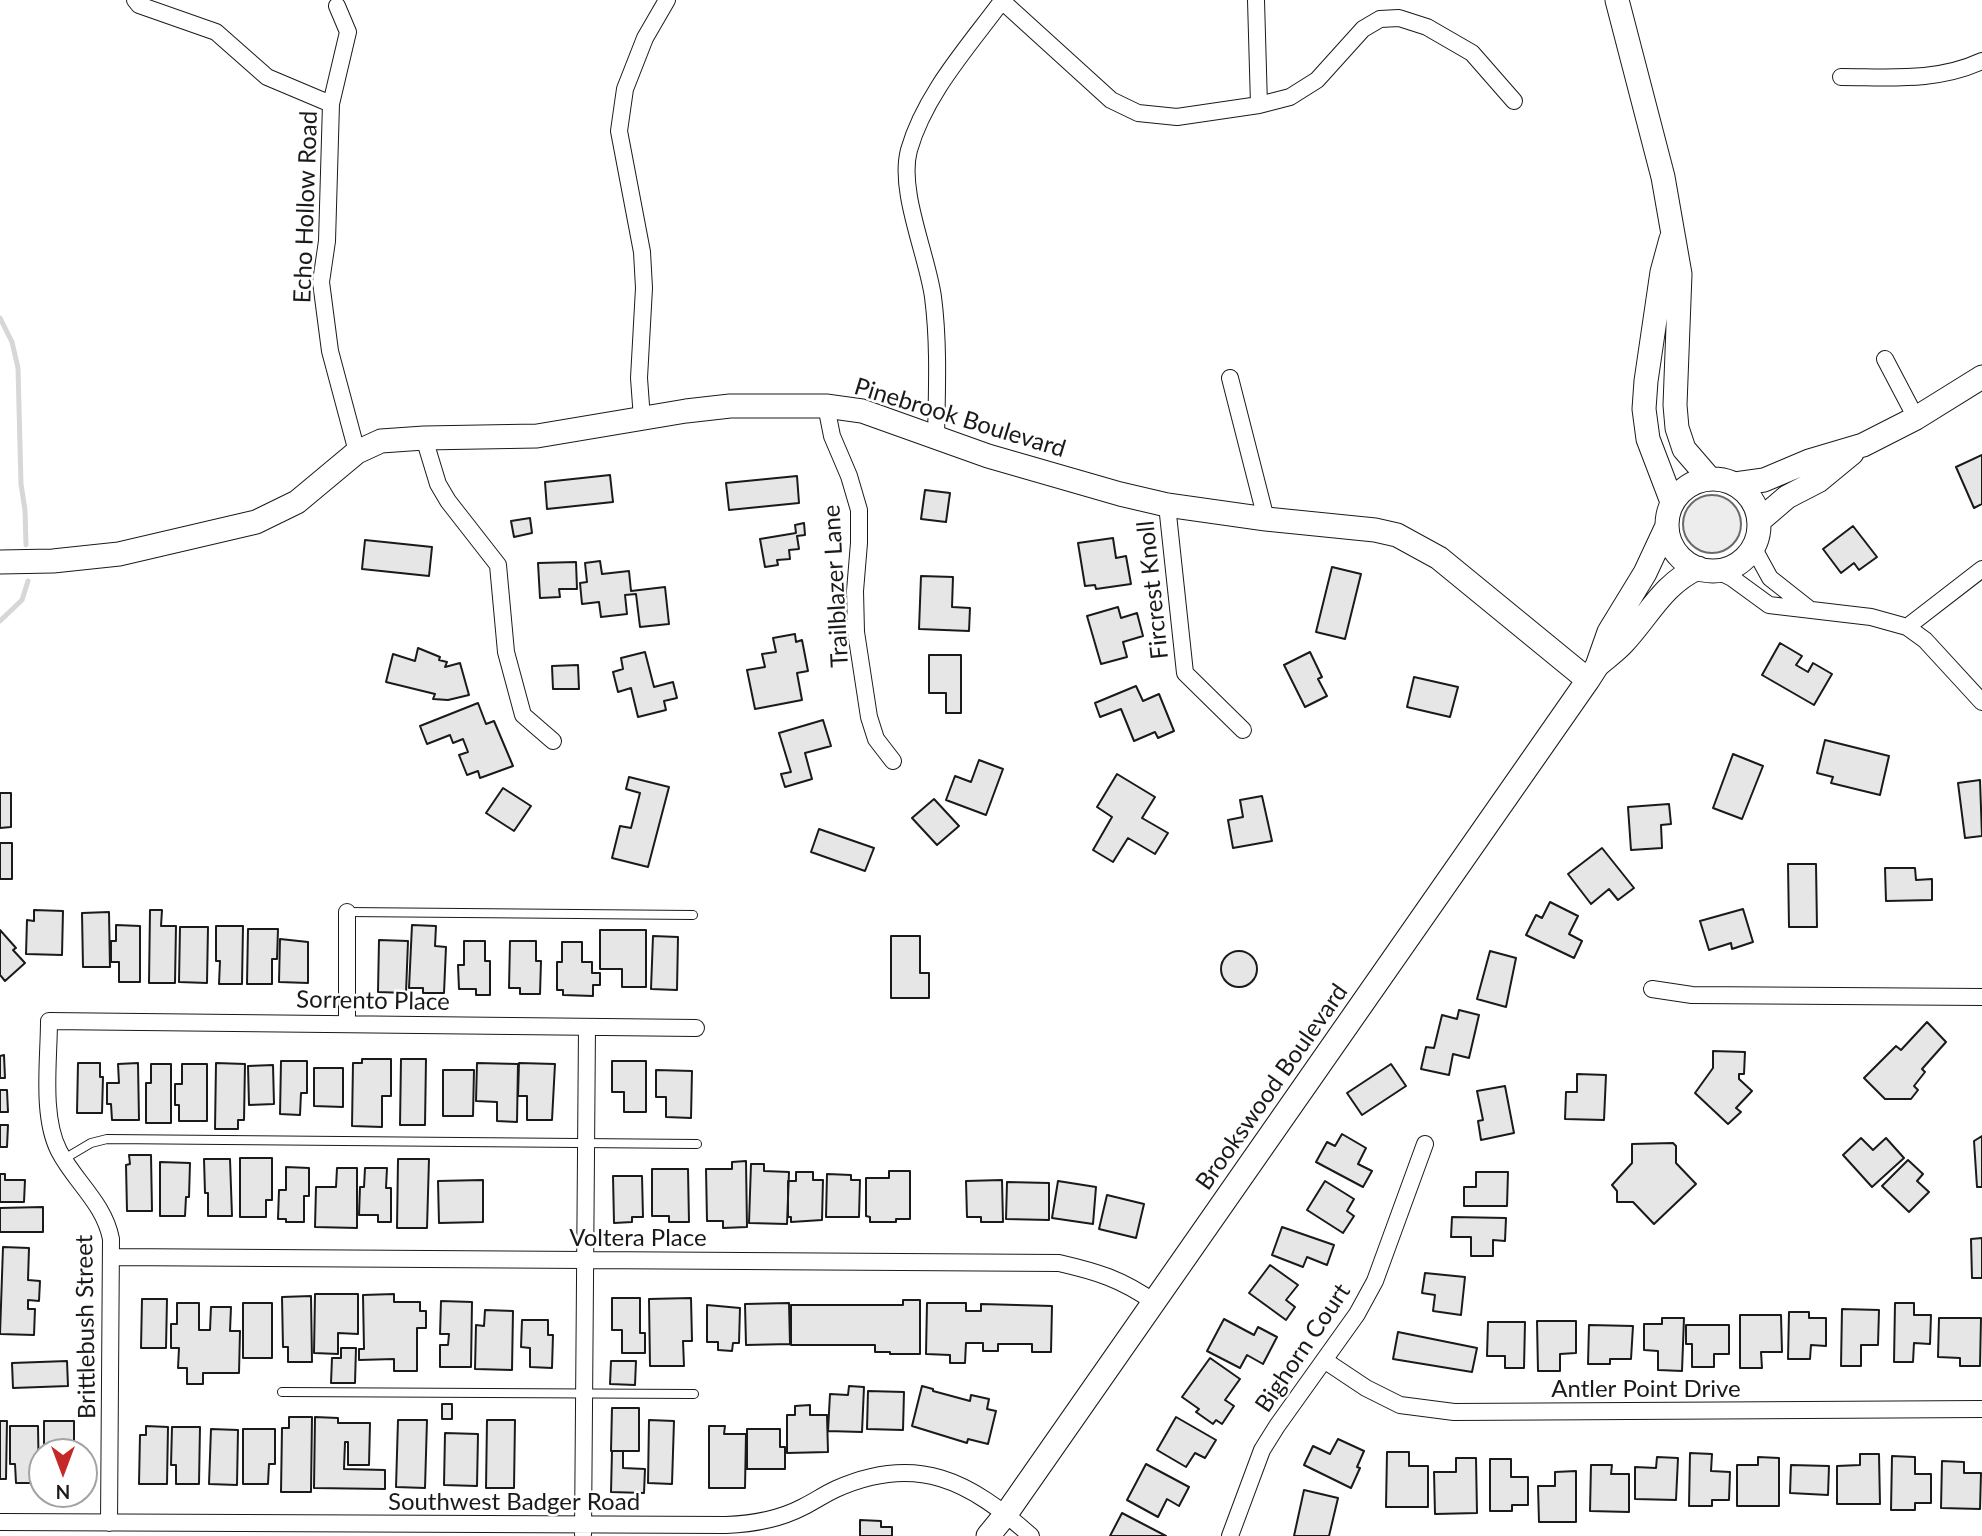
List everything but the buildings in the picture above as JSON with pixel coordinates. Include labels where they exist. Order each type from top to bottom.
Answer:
[{"type":"main road","points":[[1617,0],[1662,177],[1681,274],[1675,405],[1677,428],[1684,449],[1709,478]]},
{"type":"main road","points":[[1672,236],[1662,272],[1644,409],[1648,439],[1672,502]]},
{"type":"main road","points":[[1735,484],[1754,504],[1759,521],[1753,547],[1734,566],[1707,569],[1690,565],[1676,553],[1666,528],[1668,510],[1684,488],[1709,478],[1735,484],[1764,480],[1809,461],[1863,445],[1916,418],[1982,377]]},
{"type":"main road","name":"Pinebrook Boulevard","points":[[0,562],[52,561],[119,554],[256,522],[297,502],[358,452],[381,441],[537,436],[730,406],[826,406],[862,411],[1047,474],[1167,505],[1375,530],[1396,535],[1416,544],[1460,574],[1592,673]]},
{"type":"main road","points":[[1759,521],[1787,497],[1818,481],[1863,445]]},
{"type":"main road","name":"Brookswood Boulevard","points":[[1592,673],[1609,632],[1645,573],[1666,528]]},
{"type":"main road","name":"Brookswood Boulevard","points":[[988,1536],[1006,1514],[1592,673],[1624,643],[1667,589],[1684,575],[1707,569]]},
{"type":"street","points":[[135,0],[139,5],[216,32],[267,77],[331,104]]},
{"type":"street","points":[[642,419],[639,378],[644,288],[642,252],[620,131],[625,89],[645,38],[667,0]]},
{"type":"street","points":[[936,437],[933,297],[926,258],[909,195],[906,173],[908,153],[916,130],[936,92],[1002,0],[1111,100],[1138,113],[1177,117],[1259,105],[1290,97],[1317,80],[1363,29],[1380,19],[1399,18],[1427,27],[1472,53],[1514,101]]},
{"type":"street","points":[[1255,0],[1259,105]]},
{"type":"street","name":"Echo Hollow Road","points":[[337,6],[348,32],[331,104],[327,241],[321,282],[331,351],[358,452]]},
{"type":"street","points":[[1841,77],[1934,76],[1965,69],[1982,61]]},
{"type":"street","points":[[1885,359],[1916,418]]},
{"type":"street","points":[[1230,378],[1266,519]]},
{"type":"street","name":"Trailblazer Lane","points":[[826,406],[832,436],[859,510],[856,632],[869,718],[876,739],[893,761]]},
{"type":"street","points":[[424,438],[438,484],[498,565],[506,652],[523,715],[553,741]]},
{"type":"street","name":"Fircrest Knoll","points":[[1167,505],[1185,673],[1243,730]]},
{"type":"street","points":[[1753,547],[1770,578],[1810,610]]},
{"type":"street","points":[[1707,569],[1732,578],[1769,605],[1871,617],[1907,627],[1925,640],[1982,702]]},
{"type":"street","points":[[1907,627],[1982,569]]},
{"type":"street","points":[[347,912],[347,1024]]},
{"type":"street","points":[[1652,989],[1692,995],[1982,997]]},
{"type":"street","name":"Sorrento Place","points":[[49,1021],[696,1028]]},
{"type":"street","name":"Brittlebush Street","points":[[49,1021],[49,1121],[52,1136],[64,1159],[103,1213],[110,1233],[109,1523]]},
{"type":"street","points":[[583,1531],[587,1027]]},
{"type":"street","name":"Bighorn Court","points":[[1230,1536],[1262,1450],[1357,1314],[1375,1280],[1425,1144]]},
{"type":"street","name":"Voltera Place","points":[[112,1257],[586,1261],[940,1260],[1059,1263],[1130,1285],[1154,1302]]},
{"type":"street","name":"Antler Point Drive","points":[[1324,1360],[1366,1388],[1400,1405],[1454,1412],[1982,1409]]},
{"type":"street","name":"Southwest Badger Road","points":[[0,1522],[583,1531],[759,1523],[802,1508],[859,1479],[916,1472],[945,1478],[970,1490],[1006,1514],[1031,1536]]},
{"type":"lane","points":[[347,912],[693,915]]},
{"type":"lane","points":[[64,1159],[91,1143],[107,1139],[698,1144]]},
{"type":"lane","points":[[282,1392],[694,1394]]},
{"type":"shaded area","points":[[1712,495],[1723,497],[1736,508],[1741,524],[1739,535],[1728,548],[1712,553],[1701,551],[1688,540],[1683,524],[1685,513],[1696,500]]},
{"type":"waterway","points":[[0,318],[12,342],[18,368],[21,484],[26,545]]},
{"type":"waterway","points":[[0,621],[22,600],[28,581]]}]
